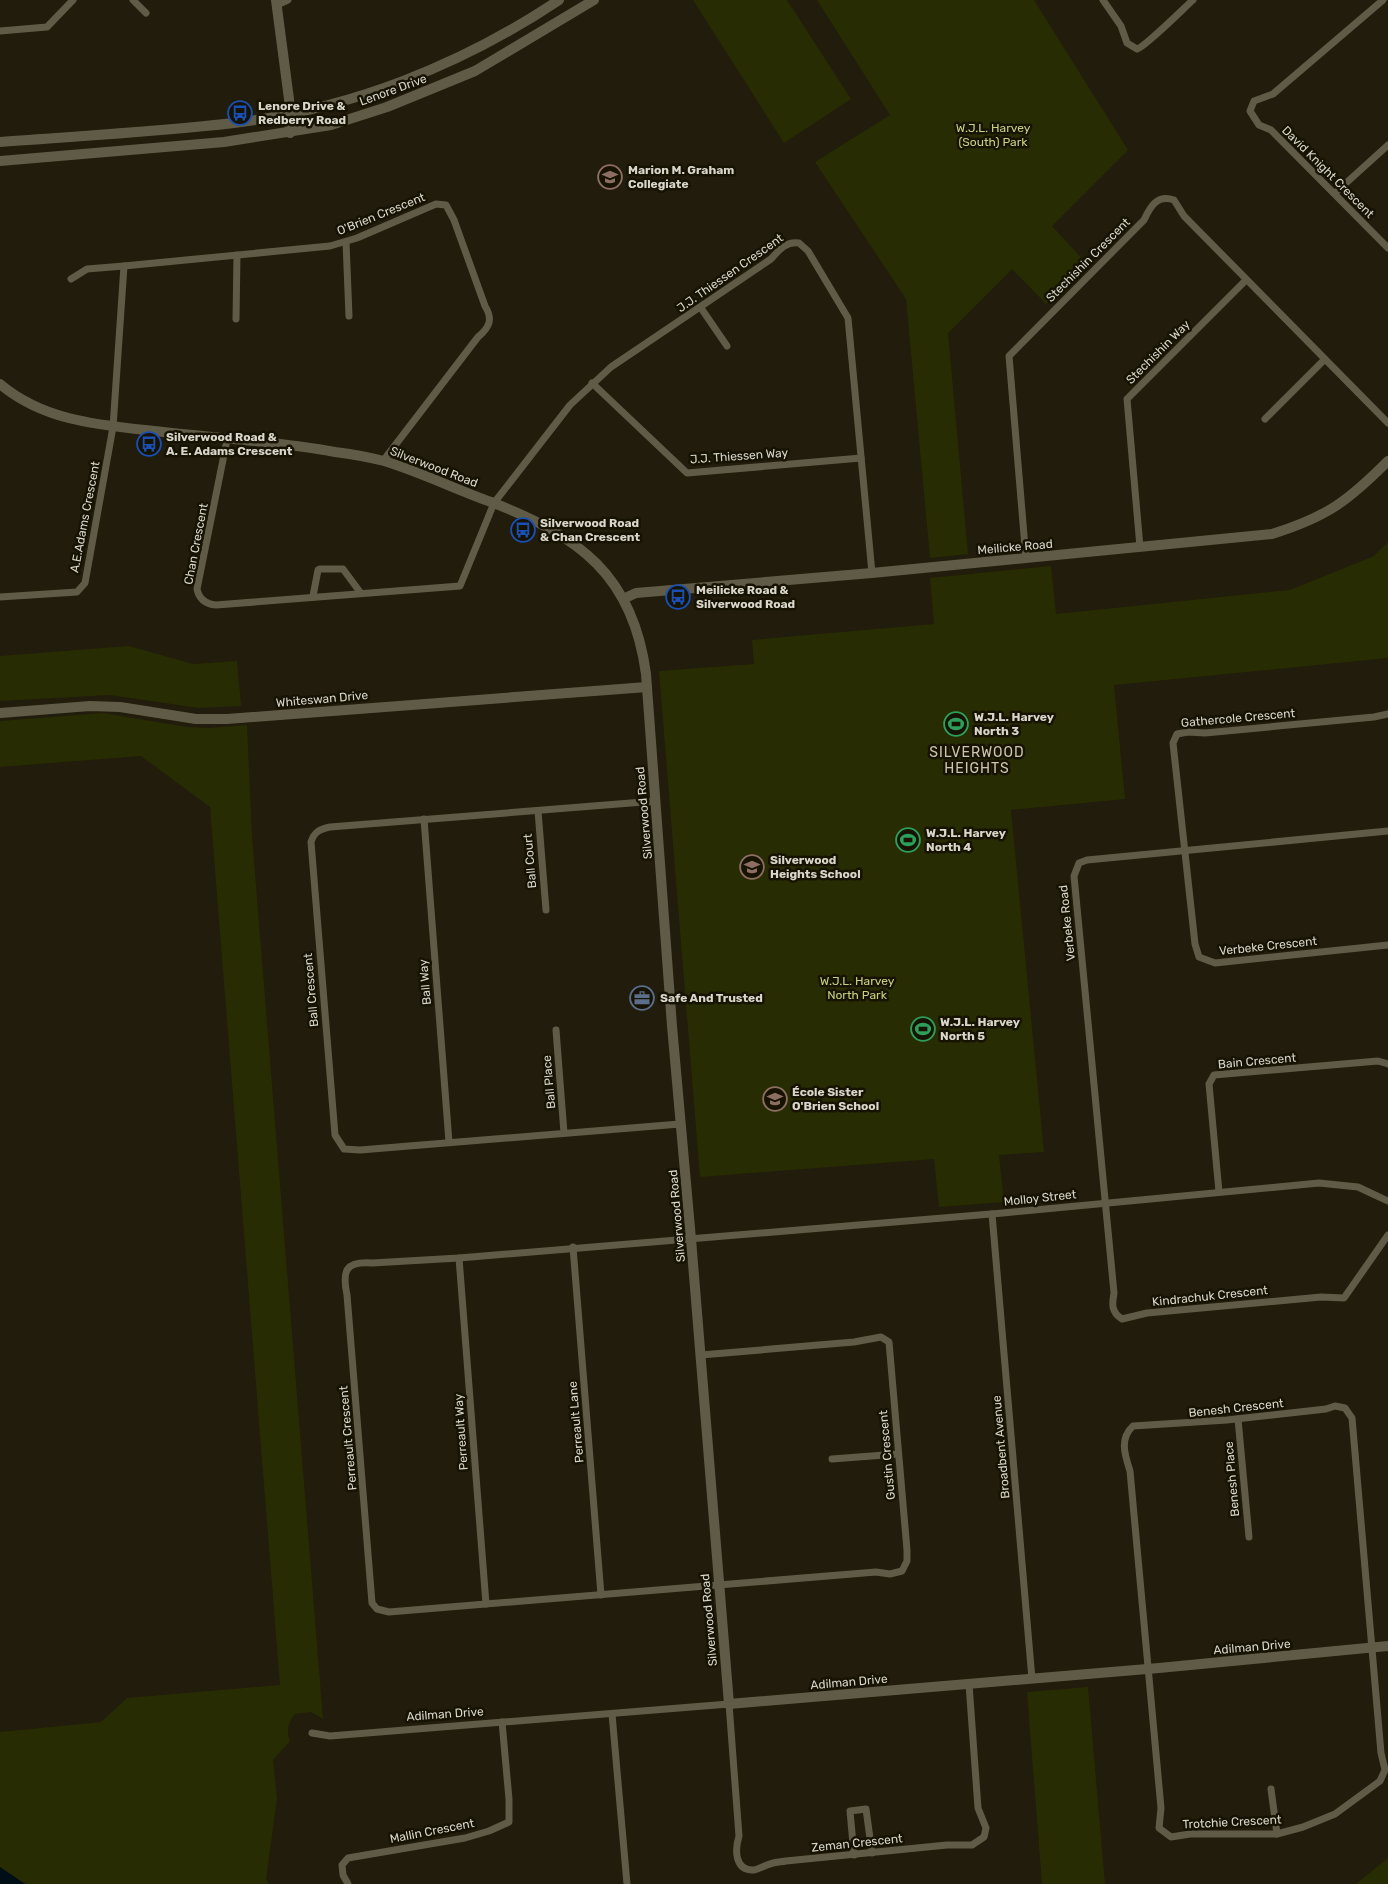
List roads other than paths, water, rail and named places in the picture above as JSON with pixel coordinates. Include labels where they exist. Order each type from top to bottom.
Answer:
[{"type":"street","points":[[0,31],[47,27],[73,0]]},
{"type":"street","points":[[133,0],[146,13]]},
{"type":"street","points":[[288,0],[276,2],[290,113],[290,132]]},
{"type":"street","name":"Lenore Drive","points":[[0,142],[233,123],[328,105],[418,76],[461,58],[520,27],[559,0]]},
{"type":"street","name":"Lenore Drive","points":[[0,161],[224,142],[331,125],[387,107],[475,71],[594,0]]},
{"type":"street","points":[[1103,0],[1121,26],[1127,43],[1137,48],[1147,44],[1161,27],[1194,0]]},
{"type":"street","name":"David Knight Crescent","points":[[1382,0],[1272,94],[1260,97],[1250,105],[1250,111],[1254,120],[1271,130],[1388,248]]},
{"type":"street","points":[[1335,193],[1388,145]]},
{"type":"street","name":"Stechishin Crescent","points":[[1026,559],[1009,356],[1144,220],[1154,203],[1159,200],[1174,200],[1184,216],[1388,423]]},
{"type":"street","name":"O'Brien Crescent","points":[[70,279],[87,269],[299,251],[346,242],[422,212],[436,204],[446,205],[454,220],[485,306],[490,314],[490,322],[486,330],[478,337],[383,461]]},
{"type":"street","points":[[346,242],[349,316]]},
{"type":"street","name":"J.J. Thiessen Crescent","points":[[494,503],[570,405],[611,367],[701,308],[771,259],[787,244],[795,242],[802,244],[848,318],[872,573]]},
{"type":"street","points":[[236,319],[237,255]]},
{"type":"street","points":[[112,427],[124,266]]},
{"type":"street","name":"Stechishin Way","points":[[1140,547],[1127,399],[1246,280]]},
{"type":"street","points":[[701,308],[727,346]]},
{"type":"street","points":[[1265,419],[1324,360]]},
{"type":"street","name":"Silverwood Road","points":[[0,384],[35,407],[54,415],[112,427],[333,451],[383,461],[529,517],[568,538],[594,562],[623,599],[642,647],[647,687],[680,1124],[692,1239],[728,1704]]},
{"type":"street","name":"J.J. Thiessen Way","points":[[592,384],[687,473],[861,458]]},
{"type":"street","name":"A.E.Adams Crescent","points":[[0,597],[73,592],[83,587],[112,427]]},
{"type":"street","name":"Chan Crescent","points":[[227,440],[201,579],[198,584],[199,596],[207,603],[216,604],[460,586],[494,503]]},
{"type":"street","name":"Meilicke Road","points":[[623,599],[636,593],[1026,559],[1272,534],[1302,525],[1328,512],[1355,494],[1388,461]]},
{"type":"street","points":[[313,596],[318,570],[320,569],[343,569],[360,592]]},
{"type":"street","name":"Whiteswan Drive","points":[[0,712],[90,706],[120,707],[196,720],[227,719],[647,687]]},
{"type":"street","name":"Gathercole Crescent","points":[[1186,850],[1173,743],[1177,734],[1374,717],[1388,714]]},
{"type":"street","name":"Ball Crescent","points":[[656,801],[330,827],[313,835],[311,842],[335,1135],[344,1149],[352,1150],[680,1124]]},
{"type":"street","name":"Ball Court","points":[[538,811],[546,910]]},
{"type":"street","name":"Ball Way","points":[[424,819],[449,1142]]},
{"type":"street","name":"Verbeke Road","points":[[1106,1203],[1074,876],[1079,863],[1087,860],[1388,831]]},
{"type":"street","name":"Verbeke Crescent","points":[[1186,850],[1196,952],[1199,957],[1205,960],[1215,963],[1388,945]]},
{"type":"street","name":"Ball Place","points":[[556,1030],[564,1133]]},
{"type":"street","name":"Bain Crescent","points":[[1219,1192],[1209,1084],[1214,1075],[1378,1061],[1388,1064]]},
{"type":"street","name":"Molloy Street","points":[[692,1239],[992,1214],[1319,1182],[1358,1187],[1388,1201]]},
{"type":"street","name":"Kindrachuk Crescent","points":[[1106,1203],[1114,1293],[1112,1306],[1116,1315],[1122,1320],[1147,1313],[1321,1296],[1344,1298],[1388,1235]]},
{"type":"street","name":"Broadbent Avenue","points":[[992,1214],[1032,1679]]},
{"type":"street","name":"Perreault Crescent","points":[[692,1239],[573,1247],[459,1258],[372,1263],[359,1262],[350,1266],[345,1272],[344,1281],[347,1295],[372,1603],[377,1609],[389,1612],[719,1585]]},
{"type":"street","name":"Perreault Lane","points":[[573,1247],[601,1595]]},
{"type":"street","name":"Perreault Way","points":[[459,1258],[486,1604]]},
{"type":"street","name":"Gustin Crescent","points":[[701,1355],[854,1342],[881,1337],[889,1342],[907,1550],[907,1561],[902,1571],[890,1574],[876,1572],[719,1585]]},
{"type":"street","name":"Benesh Crescent","points":[[1148,1669],[1130,1472],[1124,1444],[1126,1432],[1133,1426],[1238,1419],[1326,1410],[1335,1406],[1345,1408],[1352,1418],[1371,1648]]},
{"type":"street","name":"Benesh Place","points":[[1238,1419],[1249,1537]]},
{"type":"street","points":[[832,1459],[898,1454]]},
{"type":"street","name":"Adilman Drive","points":[[312,1733],[330,1736],[612,1714],[1148,1669],[1388,1646]]},
{"type":"street","name":"Trotchie Crescent","points":[[1148,1669],[1161,1808],[1159,1828],[1171,1837],[1190,1834],[1277,1834],[1303,1827],[1335,1814],[1380,1781],[1385,1770],[1381,1753],[1371,1648]]},
{"type":"street","name":"Zeman Crescent","points":[[728,1704],[739,1836],[736,1851],[738,1861],[742,1866],[754,1870],[770,1864],[872,1852],[947,1845],[972,1845],[984,1837],[986,1828],[978,1808],[969,1684]]},
{"type":"street","points":[[612,1714],[627,1884]]},
{"type":"street","name":"Mallin Crescent","points":[[348,1884],[342,1870],[342,1865],[348,1858],[465,1838],[489,1832],[509,1822],[509,1799],[502,1722]]},
{"type":"street","points":[[1271,1789],[1277,1834]]},
{"type":"street","points":[[854,1855],[850,1811],[866,1809],[872,1852]]},
{"type":"place","name":"Lenore Drive & Redberry Road","points":[[240,113]]},
{"type":"place","name":"Marion M. Graham Collegiate","points":[[610,177]]},
{"type":"place","name":"Silverwood Road & A. E. Adams Crescent","points":[[149,444]]},
{"type":"place","name":"Silverwood Road & Chan Crescent","points":[[523,530]]},
{"type":"place","name":"Meilicke Road & Silverwood Road","points":[[678,597]]},
{"type":"place","name":"W.J.L. Harvey North 3","points":[[956,724]]},
{"type":"place","name":"W.J.L. Harvey North 4","points":[[908,840]]},
{"type":"place","name":"Silverwood Heights School","points":[[752,867]]},
{"type":"place","name":"Safe And Trusted","points":[[642,998]]},
{"type":"place","name":"W.J.L. Harvey North 5","points":[[923,1029]]},
{"type":"place","name":"École Sister O'Brien School","points":[[775,1099]]},
{"type":"district","name":"SILVERWOOD HEIGHTS","points":[[977,760]]},
{"type":"park label","name":"W.J.L. Harvey (South) Park","points":[[993,135]]},
{"type":"park label","name":"W.J.L. Harvey North Park","points":[[857,988]]}]
